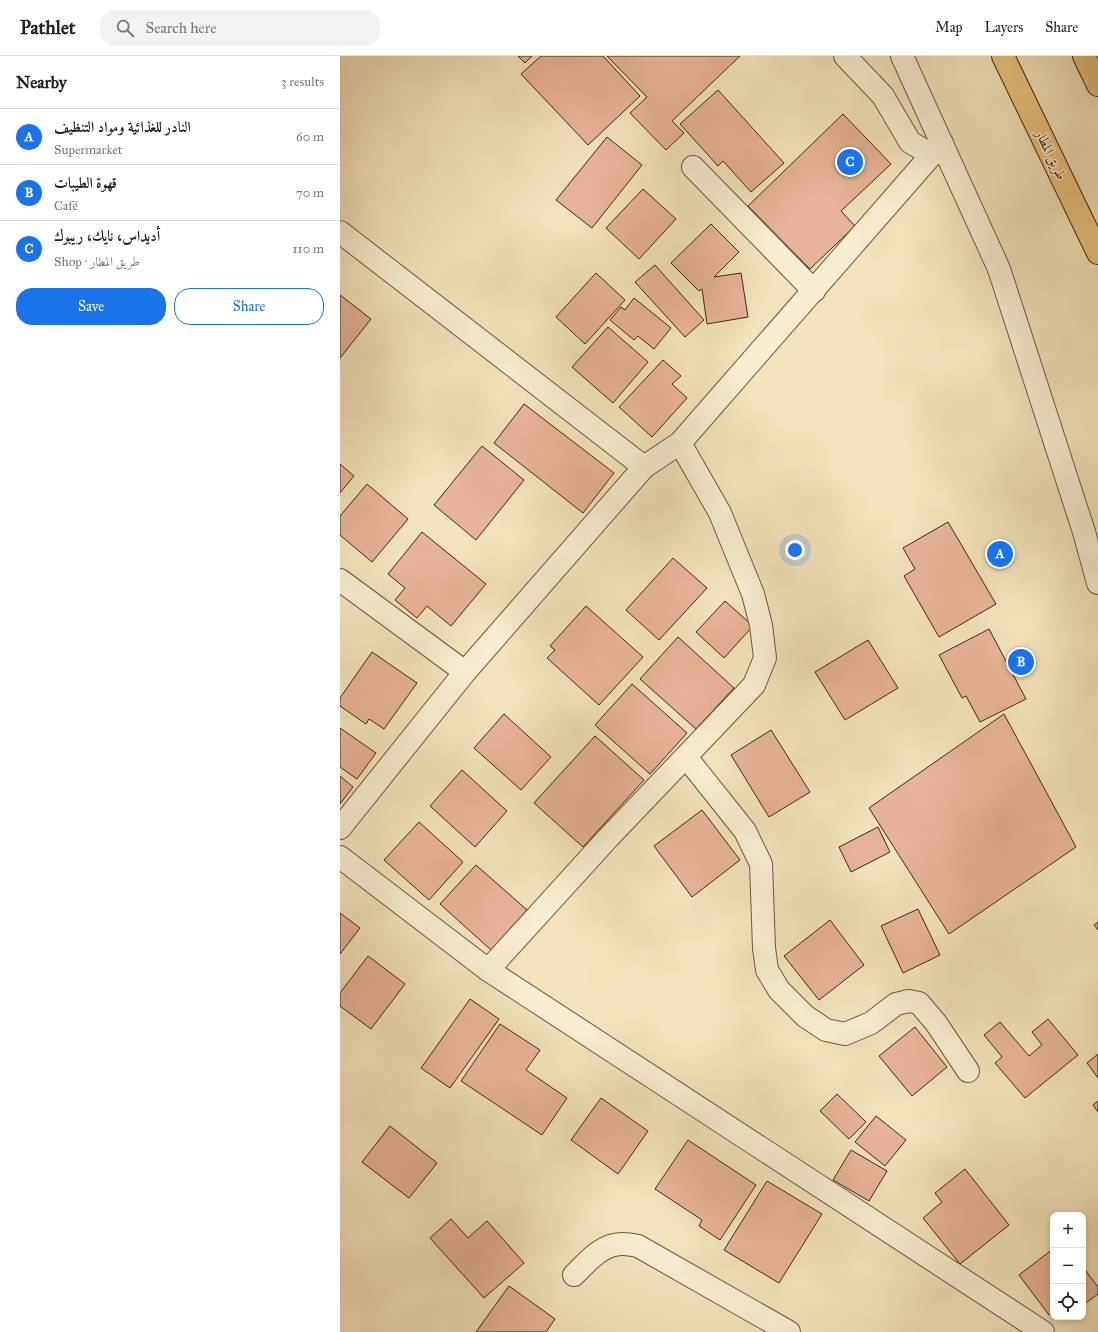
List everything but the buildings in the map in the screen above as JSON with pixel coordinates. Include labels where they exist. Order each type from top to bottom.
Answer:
[{"type":"highway","name":"طريق المطار","points":[[1003,56],[1098,253]]},
{"type":"highway","points":[[1084,56],[1098,85]]},
{"type":"street","points":[[845,56],[882,96],[910,142],[937,149]]},
{"type":"street","points":[[902,56],[937,149],[999,270],[1084,532],[1098,583]]},
{"type":"street","points":[[340,828],[464,672],[644,467],[680,443],[937,149]]},
{"type":"street","points":[[693,167],[814,291]]},
{"type":"street","points":[[340,232],[644,467]]},
{"type":"street","points":[[488,970],[608,838],[754,685],[765,658],[761,625],[753,594],[742,565],[720,512],[680,443]]},
{"type":"street","points":[[340,580],[464,672]]},
{"type":"street","points":[[686,757],[745,831],[761,864],[764,948],[767,970],[779,990],[805,1016],[826,1030],[845,1034],[871,1023],[896,1004],[909,1001],[919,1003],[936,1022],[968,1071]]},
{"type":"street","points":[[340,857],[488,970],[1043,1332]]},
{"type":"street","points":[[574,1275],[592,1257],[607,1247],[622,1243],[638,1246],[789,1332]]},
{"type":"place","name":"أديداس، نايك، ريبوك","points":[[850,162]]},
{"type":"place","name":"النادر للغذائية ومواد التنظيف","points":[[1000,554]]},
{"type":"place","name":"قهوة الطيبات","points":[[1021,662]]}]
